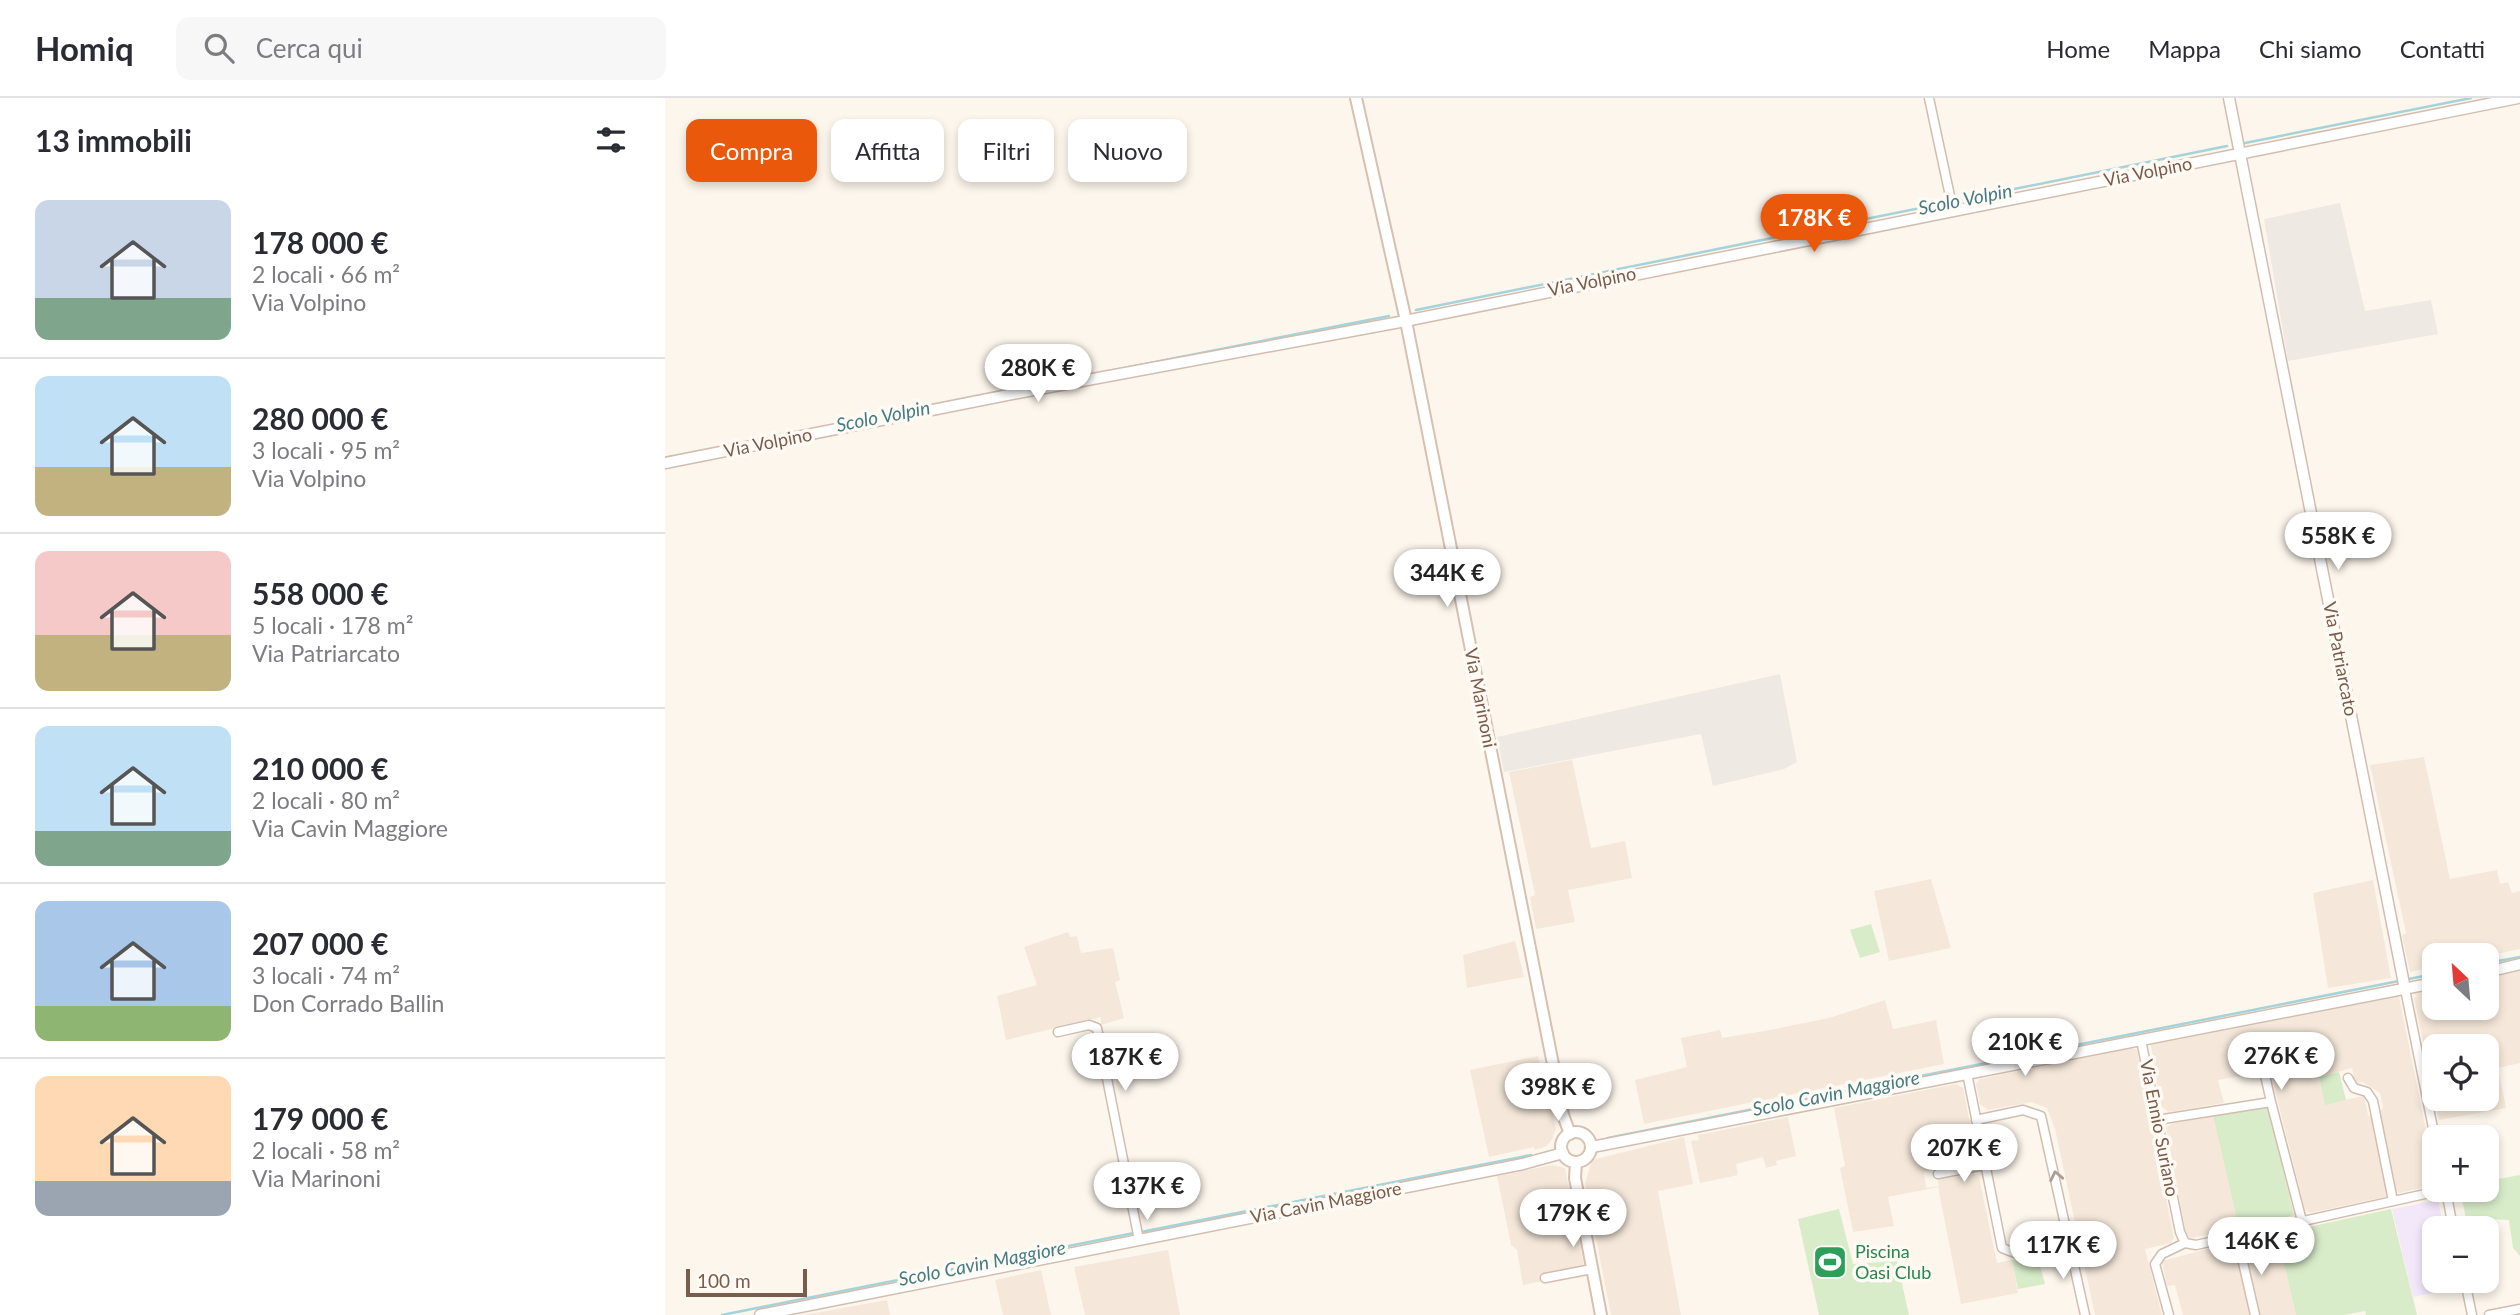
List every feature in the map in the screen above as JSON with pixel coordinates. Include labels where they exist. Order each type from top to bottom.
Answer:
[{"type":"main road","name":"Via Marinoni","points":[[1356,98],[1406,321],[1559,1097],[1570,1134]]},
{"type":"main road","points":[[1570,1134],[1584,1134],[1592,1147],[1588,1157],[1576,1162],[1563,1153],[1562,1142],[1570,1134]]},
{"type":"main road","points":[[1576,1162],[1575,1178],[1601,1315]]},
{"type":"street","points":[[1929,98],[1952,205]]},
{"type":"street","name":"Via Patriarcato","points":[[2229,98],[2432,1125]]},
{"type":"street","name":"Via Volpino","points":[[665,463],[1082,380],[1406,321],[1952,205],[2518,98]]},
{"type":"street","points":[[2499,969],[2520,964]]},
{"type":"street","points":[[1592,1147],[2141,1040],[2404,983],[2422,983]]},
{"type":"street","points":[[1058,1032],[1089,1025],[1097,1028],[1138,1234]]},
{"type":"street","name":"Via Ennio Suriano","points":[[2141,1040],[2181,1238],[2185,1243]]},
{"type":"street","points":[[2249,1066],[2263,1066],[2302,1221]]},
{"type":"street","points":[[1967,1073],[1999,1238],[2005,1251],[2015,1253],[2070,1242]]},
{"type":"street","points":[[2347,1078],[2354,1088],[2367,1093],[2372,1101],[2393,1201]]},
{"type":"street","points":[[2157,1120],[2271,1101]]},
{"type":"street","points":[[1976,1120],[2024,1110],[2041,1116],[2085,1315]]},
{"type":"street","name":"Via Cavin Maggiore","points":[[760,1315],[1138,1234],[1540,1161],[1563,1153]]},
{"type":"street","points":[[1938,1174],[1984,1165]]},
{"type":"street","points":[[2169,1315],[2155,1264],[2162,1254],[2185,1243],[2196,1245],[2422,1195]]},
{"type":"street","points":[[2239,1245],[2255,1315]]},
{"type":"street","points":[[1545,1278],[1593,1269]]},
{"type":"street","points":[[2467,1293],[2472,1315]]},
{"type":"street","points":[[2490,1315],[2520,1309]]},
{"type":"shaded area","points":[[2340,203],[2365,311],[2431,300],[2438,334],[2288,361],[2264,219]]},
{"type":"shaded area","points":[[1780,674],[1797,762],[1784,769],[1713,786],[1701,734],[1504,772],[1497,737]]},
{"type":"shaded area","points":[[2424,757],[2450,879],[2497,870],[2500,884],[2508,882],[2512,893],[2520,891],[2520,949],[2499,953],[2499,943],[2422,943],[2422,970],[2410,972],[2402,936],[2406,933],[2370,765]]},
{"type":"shaded area","points":[[1572,760],[1591,848],[1625,841],[1632,878],[1568,890],[1575,922],[1536,929],[1530,897],[1535,895],[1509,772]]},
{"type":"shaded area","points":[[1931,879],[1951,948],[1889,961],[1874,891]]},
{"type":"shaded area","points":[[2373,880],[2391,978],[2328,988],[2313,893]]},
{"type":"shaded area","points":[[1068,932],[1070,937],[1077,936],[1081,953],[1113,948],[1120,980],[1115,982],[1124,1018],[1101,1025],[1101,1017],[1006,1040],[997,996],[1037,985],[1024,947]]},
{"type":"shaded area","points":[[1515,941],[1524,977],[1467,988],[1463,955]]},
{"type":"shaded area","points":[[2520,971],[2520,1063],[2499,1068],[2499,1034],[2422,1034],[2422,1037],[2414,998],[2417,996],[2414,994],[2422,992],[2422,1020],[2499,1020],[2499,975]]},
{"type":"shaded area","points":[[2399,996],[2425,1125],[2422,1125],[2422,1188],[2399,1193],[2396,1190],[2379,1112],[2383,1108],[2380,1093],[2362,1082],[2355,1083],[2352,1068],[2319,1077],[2325,1104],[2364,1096],[2368,1115],[2373,1118],[2389,1196],[2310,1213],[2305,1210],[2267,1058],[2243,1064],[2245,1075],[2218,1080],[2224,1103],[2169,1112],[2161,1106],[2151,1045]]},
{"type":"shaded area","points":[[1885,1000],[1893,1029],[1936,1020],[1944,1064],[1644,1124],[1635,1080],[1687,1067],[1681,1038],[1720,1030],[1722,1038],[1770,1030],[1829,1018]]},
{"type":"shaded area","points":[[2131,1048],[2137,1050],[2174,1238],[2171,1243],[2145,1249],[2162,1315],[2095,1315],[2055,1129],[2047,1108],[2032,1102],[1988,1110],[1980,1104],[1976,1084],[1980,1079]]},
{"type":"shaded area","points":[[1538,1056],[1556,1129],[1552,1139],[1547,1146],[1535,1150],[1534,1147],[1489,1157],[1470,1070]]},
{"type":"shaded area","points":[[2499,1073],[2506,1108],[2499,1109]]},
{"type":"shaded area","points":[[1956,1084],[1963,1088],[1976,1154],[1971,1161],[1924,1172],[1926,1188],[1939,1186],[1938,1180],[1973,1173],[1979,1177],[1997,1263],[2012,1260],[2018,1293],[1961,1304],[1938,1187],[1888,1197],[1894,1226],[1853,1232],[1840,1168],[1845,1166],[1834,1108]]},
{"type":"shaded area","points":[[2437,1111],[2489,1111],[2439,1120]]},
{"type":"shaded area","points":[[2213,1116],[2239,1229],[2190,1238],[2186,1234],[2166,1128],[2171,1124]]},
{"type":"shaded area","points":[[1788,1117],[1796,1156],[1776,1161],[1777,1165],[1766,1168],[1763,1157],[1736,1164],[1738,1175],[1700,1183],[1691,1141],[1699,1140],[1698,1135]]},
{"type":"shaded area","points":[[1684,1137],[1693,1184],[1658,1191],[1681,1315],[1611,1315],[1585,1183],[1592,1160]]},
{"type":"shaded area","points":[[1552,1165],[1565,1168],[1573,1208],[1563,1211],[1567,1234],[1578,1233],[1584,1266],[1543,1276],[1543,1281],[1523,1285],[1517,1250],[1511,1245],[1497,1176]]},
{"type":"shaded area","points":[[2438,1202],[2441,1216],[2422,1216],[2422,1293],[2432,1293],[2413,1297],[2392,1209]]},
{"type":"shaded area","points":[[2277,1234],[2296,1315],[2259,1315],[2242,1242]]},
{"type":"shaded area","points":[[2234,1242],[2251,1315],[2183,1315],[2175,1285],[2167,1286],[2162,1261]]},
{"type":"shaded area","points":[[1168,1250],[1180,1315],[1085,1315],[1074,1267]]},
{"type":"shaded area","points":[[1041,1270],[1051,1315],[1003,1315],[995,1280]]},
{"type":"shaded area","points":[[887,1300],[890,1315],[803,1315]]},
{"type":"green space","points":[[1871,924],[1880,952],[1860,958],[1850,930]]},
{"type":"green space","points":[[2339,1072],[2346,1100],[2325,1105],[2319,1077]]},
{"type":"green space","points":[[2268,1107],[2294,1215],[2239,1229],[2213,1116]]},
{"type":"green space","points":[[2520,1175],[2520,1256],[2513,1248],[2509,1220],[2499,1220],[2499,1216],[2466,1216],[2463,1202],[2499,1202],[2499,1179]]},
{"type":"green space","name":"Piscina Oasi Club","points":[[1839,1209],[1853,1264],[1897,1261],[1909,1315],[1819,1315],[1798,1219]]},
{"type":"green space","points":[[2391,1209],[2417,1315],[2366,1315],[2365,1311],[2344,1315],[2296,1315],[2277,1234]]},
{"type":"green space","points":[[2037,1255],[2045,1284],[2018,1289],[2012,1260]]},
{"type":"waterway","name":"Scolo Volpin","points":[[2245,143],[2471,98]]},
{"type":"waterway","name":"Scolo Volpin","points":[[1416,310],[2227,146]]},
{"type":"waterway","name":"Scolo Volpin","points":[[1094,374],[1389,316]]},
{"type":"waterway","name":"Scolo Cavin Maggiore","points":[[2499,961],[2520,957]]},
{"type":"waterway","name":"Scolo Cavin Maggiore","points":[[1608,1138],[2422,976]]},
{"type":"waterway","name":"Scolo Cavin Maggiore","points":[[1141,1232],[1531,1155]]},
{"type":"waterway","name":"Scolo Cavin Maggiore","points":[[722,1315],[1134,1233]]},
{"type":"place","name":"Piscina Oasi Club","points":[[1830,1262]]}]
